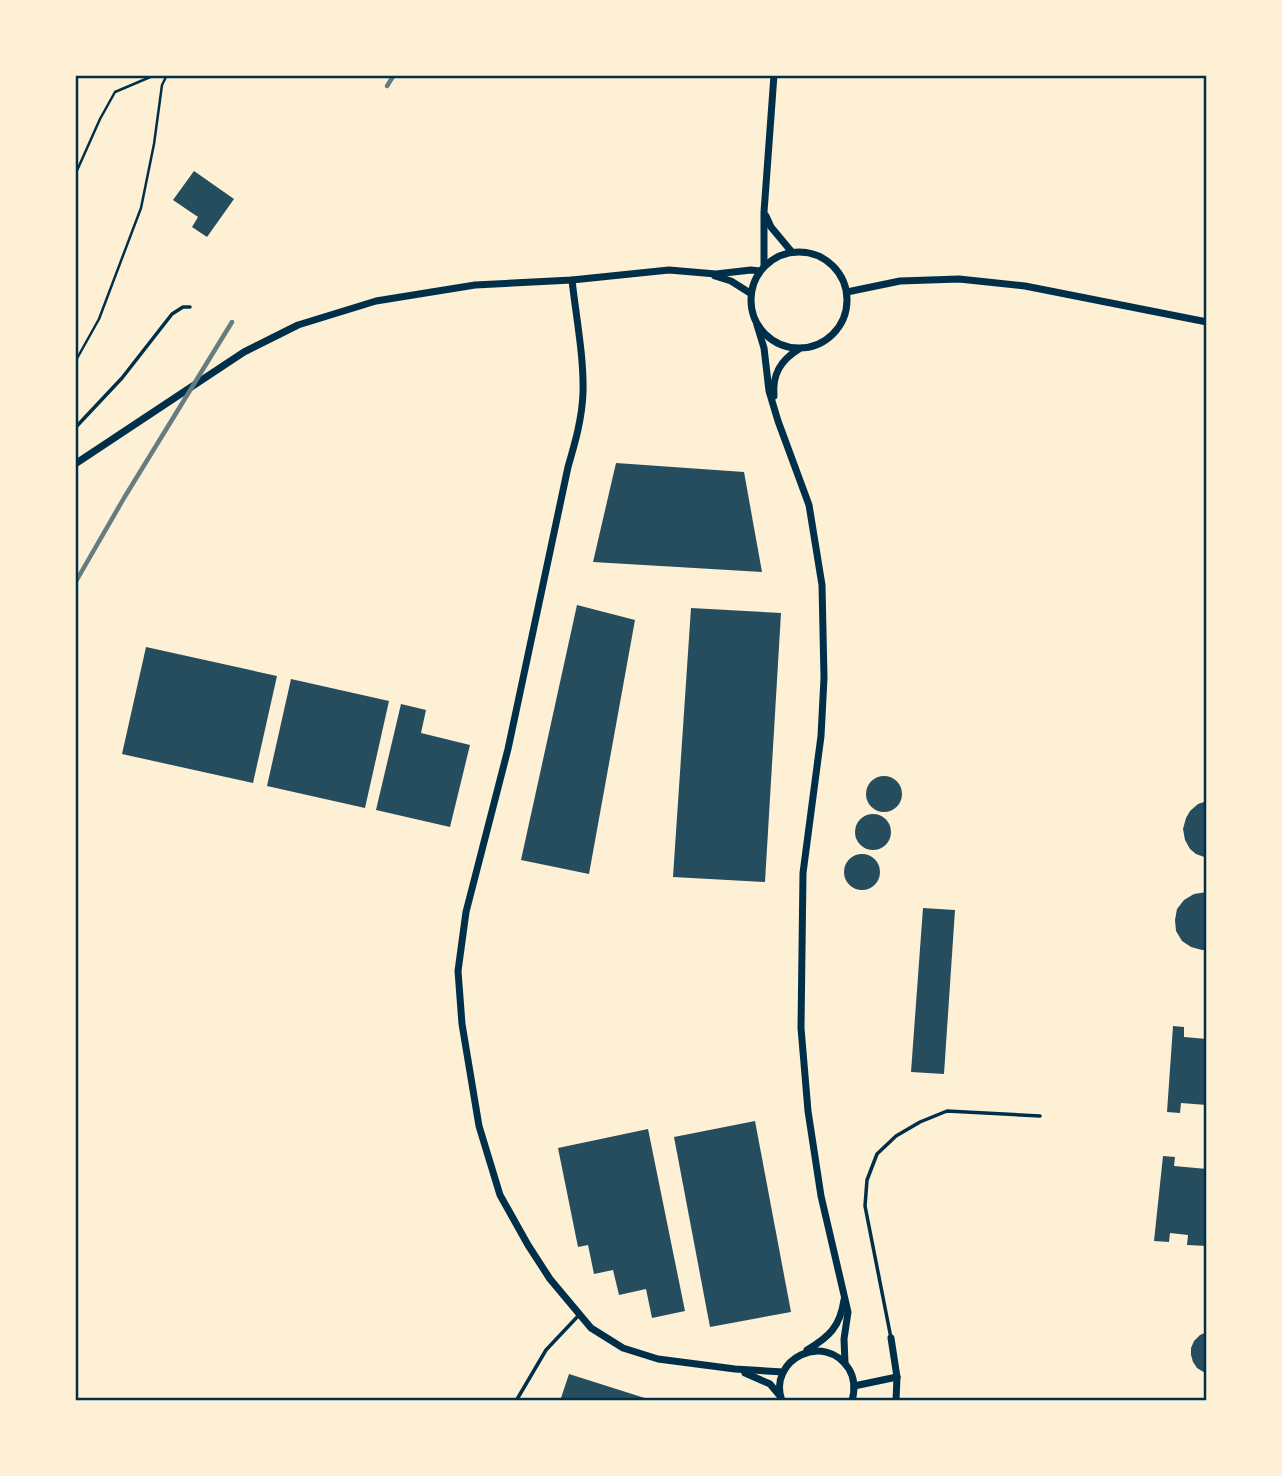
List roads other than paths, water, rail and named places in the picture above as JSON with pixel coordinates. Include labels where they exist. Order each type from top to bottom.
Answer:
[{"type":"street","points":[[762,269],[774,75]]},
{"type":"street","points":[[764,212],[771,227],[791,251]]},
{"type":"street","points":[[757,326],[768,338],[783,346],[799,348],[816,345],[830,337],[841,324],[847,309],[847,292],[842,277],[833,265],[821,256],[806,251],[791,251],[776,257],[762,269],[755,278],[750,293],[751,310],[764,348],[769,391],[808,505],[822,585],[821,736],[803,873],[801,1028],[808,1111],[821,1196],[848,1312],[844,1339],[845,1363],[854,1386],[852,1401]]},
{"type":"street","points":[[75,464],[244,352],[298,325],[376,301],[475,285],[572,280],[669,270],[716,274],[762,269]]},
{"type":"street","points":[[701,272],[731,282],[750,293]]},
{"type":"street","points":[[847,292],[900,281],[960,279],[1025,286],[1207,322]]},
{"type":"street","points":[[572,280],[583,394],[578,433],[565,480],[508,749],[466,912],[458,971],[464,1037],[479,1126],[500,1195],[550,1279],[591,1328],[623,1348],[658,1359],[783,1372]]},
{"type":"street","points":[[778,421],[773,392],[776,374],[786,357],[799,348]]},
{"type":"street","points":[[781,1398],[779,1384],[783,1372],[790,1362],[833,1332],[840,1317],[844,1293]]},
{"type":"street","points":[[891,1338],[897,1377],[896,1401]]},
{"type":"street","points":[[800,1355],[824,1351],[845,1363]]},
{"type":"street","points":[[735,1369],[770,1384],[781,1398]]},
{"type":"street","points":[[854,1386],[897,1377]]},
{"type":"lane","points":[[75,428],[122,378],[172,314],[183,307],[190,307]]},
{"type":"lane","points":[[891,1338],[865,1206],[867,1180],[877,1154],[896,1136],[947,1111],[1040,1116]]},
{"type":"lane","points":[[516,1401],[546,1350],[579,1315]]},
{"type":"railway","points":[[387,86],[394,75]]},
{"type":"railway","points":[[75,583],[232,322]]}]
